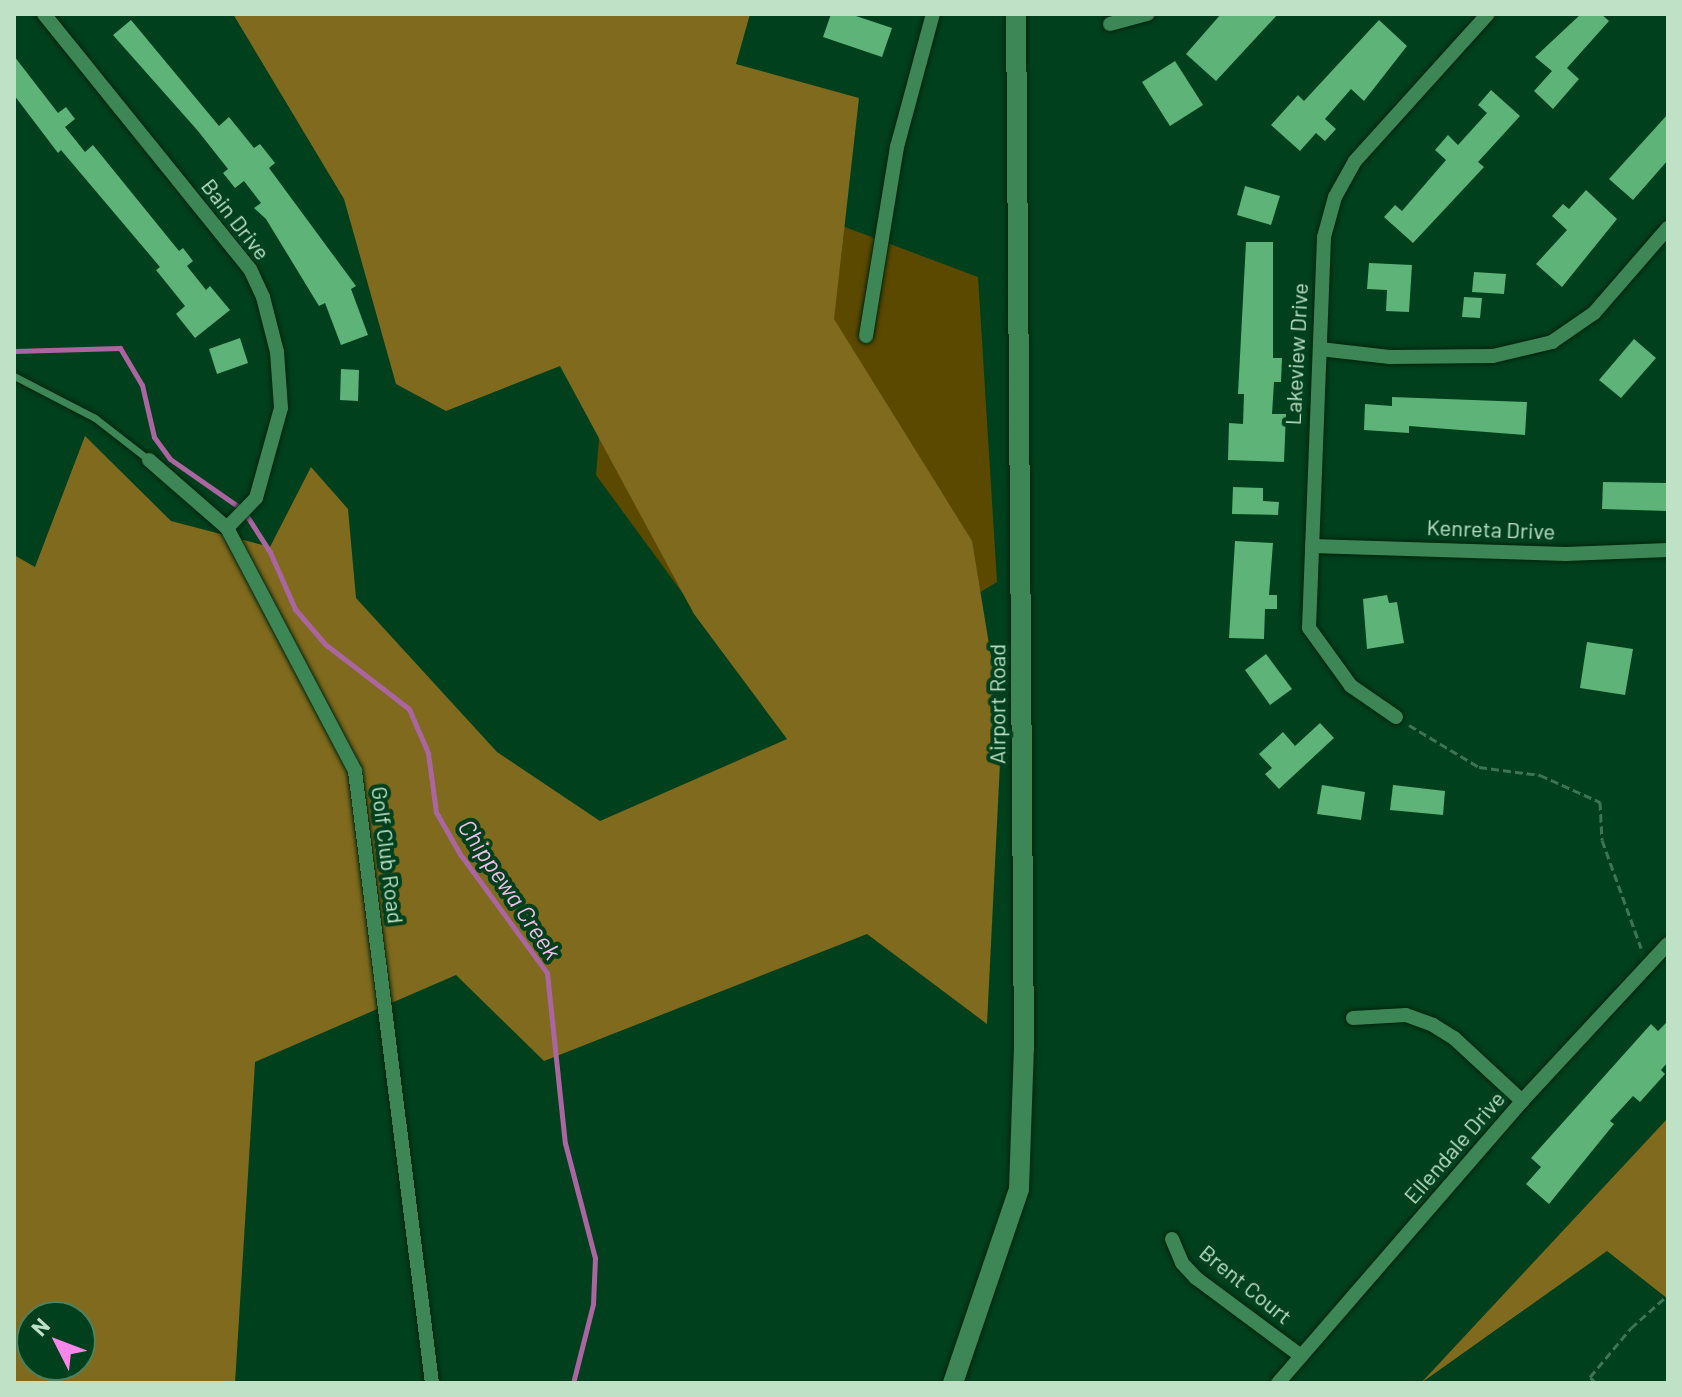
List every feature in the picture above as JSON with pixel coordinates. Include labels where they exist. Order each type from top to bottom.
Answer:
[{"type":"main road","name":"Airport Road","points":[[953,1383],[1019,1189],[1024,1048],[1016,14]]},
{"type":"street","name":"Bain Drive","points":[[44,14],[250,269],[263,297],[277,352],[281,408],[256,498],[227,528]]},
{"type":"street","points":[[866,336],[897,147],[933,14]]},
{"type":"street","points":[[1110,24],[1148,14]]},
{"type":"street","name":"Lakeview Drive","points":[[1396,717],[1351,686],[1309,628],[1324,237],[1335,197],[1355,161],[1488,14]]},
{"type":"street","points":[[1320,349],[1390,357],[1493,356],[1552,342],[1594,313],[1668,228]]},
{"type":"street","name":"Golf Club Road","points":[[149,460],[227,528],[355,771],[432,1383]]},
{"type":"street","name":"Kenreta Drive","points":[[1312,546],[1566,554],[1668,550]]},
{"type":"street","name":"Ellendale Drive","points":[[1278,1383],[1522,1101],[1668,944]]},
{"type":"street","points":[[1353,1018],[1406,1015],[1433,1025],[1454,1038],[1522,1101]]},
{"type":"street","name":"Brent Court","points":[[1172,1239],[1196,1278],[1301,1356]]},
{"type":"lane","name":"Golf Club Road","points":[[14,376],[95,418],[149,460]]},
{"type":"path","points":[[1396,717],[1479,767],[1540,775],[1600,802],[1602,840],[1647,967]]},
{"type":"path","points":[[1596,1383],[1590,1377],[1631,1328],[1668,1295]]},
{"type":"shaded area","points":[[233,14],[750,14],[736,64],[859,98],[834,319],[972,541],[1002,723],[987,1024],[867,934],[544,1061],[456,975],[255,1062],[235,1383],[14,1383],[14,555],[35,567],[85,436],[171,521],[270,547],[311,467],[348,509],[356,598],[497,752],[600,821],[787,739],[694,614],[560,366],[446,411],[396,384],[344,199]]},
{"type":"shaded area","points":[[813,215],[978,277],[997,582],[774,718],[596,475],[609,322]]},
{"type":"shaded area","points":[[1668,1118],[1668,1299],[1607,1251],[1421,1383]]},
{"type":"building","points":[[831,14],[850,14],[892,28],[882,57],[823,37]]},
{"type":"building","points":[[1221,14],[1278,14],[1216,81],[1186,54]]},
{"type":"building","points":[[1581,14],[1601,14],[1609,21],[1567,68],[1579,79],[1553,109],[1534,91],[1552,71],[1535,57]]},
{"type":"building","points":[[131,20],[219,126],[229,117],[254,148],[260,144],[275,163],[269,168],[356,286],[351,289],[368,335],[341,345],[325,303],[319,306],[266,219],[254,208],[261,203],[244,181],[235,188],[223,173],[228,169],[198,131],[113,35]]},
{"type":"building","points":[[1379,20],[1407,46],[1364,101],[1351,89],[1325,119],[1336,129],[1325,141],[1316,133],[1300,151],[1271,125],[1298,95],[1304,101]]},
{"type":"building","points":[[14,56],[58,113],[66,107],[75,119],[65,127],[85,152],[93,145],[179,251],[183,248],[193,261],[187,266],[206,290],[210,286],[230,310],[195,338],[176,314],[185,306],[156,270],[160,267],[61,150],[58,153],[14,95]]},
{"type":"building","points":[[1175,61],[1203,105],[1170,126],[1142,82]]},
{"type":"building","points":[[1491,90],[1520,116],[1478,162],[1484,167],[1413,243],[1384,217],[1395,205],[1402,211],[1446,160],[1435,150],[1448,135],[1458,145],[1487,113],[1478,105]]},
{"type":"building","points":[[1668,114],[1668,160],[1633,200],[1609,179]]},
{"type":"building","points":[[1245,186],[1280,196],[1271,225],[1237,215]]},
{"type":"building","points":[[1586,190],[1617,219],[1562,287],[1536,264],[1567,230],[1552,216],[1563,204],[1569,209]]},
{"type":"building","points":[[1246,242],[1273,242],[1273,358],[1282,358],[1281,382],[1274,382],[1272,414],[1286,414],[1284,462],[1228,460],[1229,423],[1243,424],[1244,394],[1238,394]]},
{"type":"building","points":[[1369,263],[1412,265],[1409,312],[1386,311],[1387,290],[1367,289]]},
{"type":"building","points":[[1474,272],[1506,274],[1504,294],[1472,292]]},
{"type":"building","points":[[1464,297],[1482,298],[1480,318],[1462,317]]},
{"type":"building","points":[[240,338],[248,363],[217,374],[209,349]]},
{"type":"building","points":[[1634,339],[1656,358],[1621,398],[1599,380]]},
{"type":"building","points":[[341,369],[359,370],[358,401],[340,400]]},
{"type":"building","points":[[1392,397],[1527,402],[1525,435],[1409,426],[1409,433],[1364,430],[1365,404],[1392,406]]},
{"type":"building","points":[[1603,482],[1668,483],[1668,511],[1602,509]]},
{"type":"building","points":[[1233,487],[1263,488],[1263,501],[1279,502],[1278,515],[1232,514]]},
{"type":"building","points":[[1235,541],[1273,543],[1269,595],[1277,595],[1277,609],[1265,609],[1264,639],[1229,638]]},
{"type":"building","points":[[1387,595],[1389,603],[1397,602],[1404,643],[1367,649],[1363,599]]},
{"type":"building","points":[[1587,642],[1633,649],[1625,695],[1580,688]]},
{"type":"building","points":[[1266,654],[1292,689],[1270,705],[1245,670]]},
{"type":"building","points":[[1320,723],[1334,738],[1279,789],[1265,774],[1272,768],[1259,754],[1283,732],[1295,746]]},
{"type":"building","points":[[1322,785],[1365,792],[1361,820],[1317,814]]},
{"type":"building","points":[[1393,785],[1445,791],[1443,815],[1390,810]]},
{"type":"building","points":[[1668,1021],[1668,1062],[1661,1070],[1665,1074],[1640,1102],[1633,1096],[1610,1121],[1614,1124],[1549,1204],[1526,1184],[1541,1167],[1531,1158],[1651,1024],[1658,1031]]},
{"type":"waterway","name":"Chippewa Creek","points":[[14,351],[120,348],[142,385],[154,437],[170,459],[243,510],[270,552],[295,609],[325,644],[409,709],[428,753],[436,812],[460,854],[547,973],[565,1143],[595,1258],[593,1304],[573,1383]]}]
